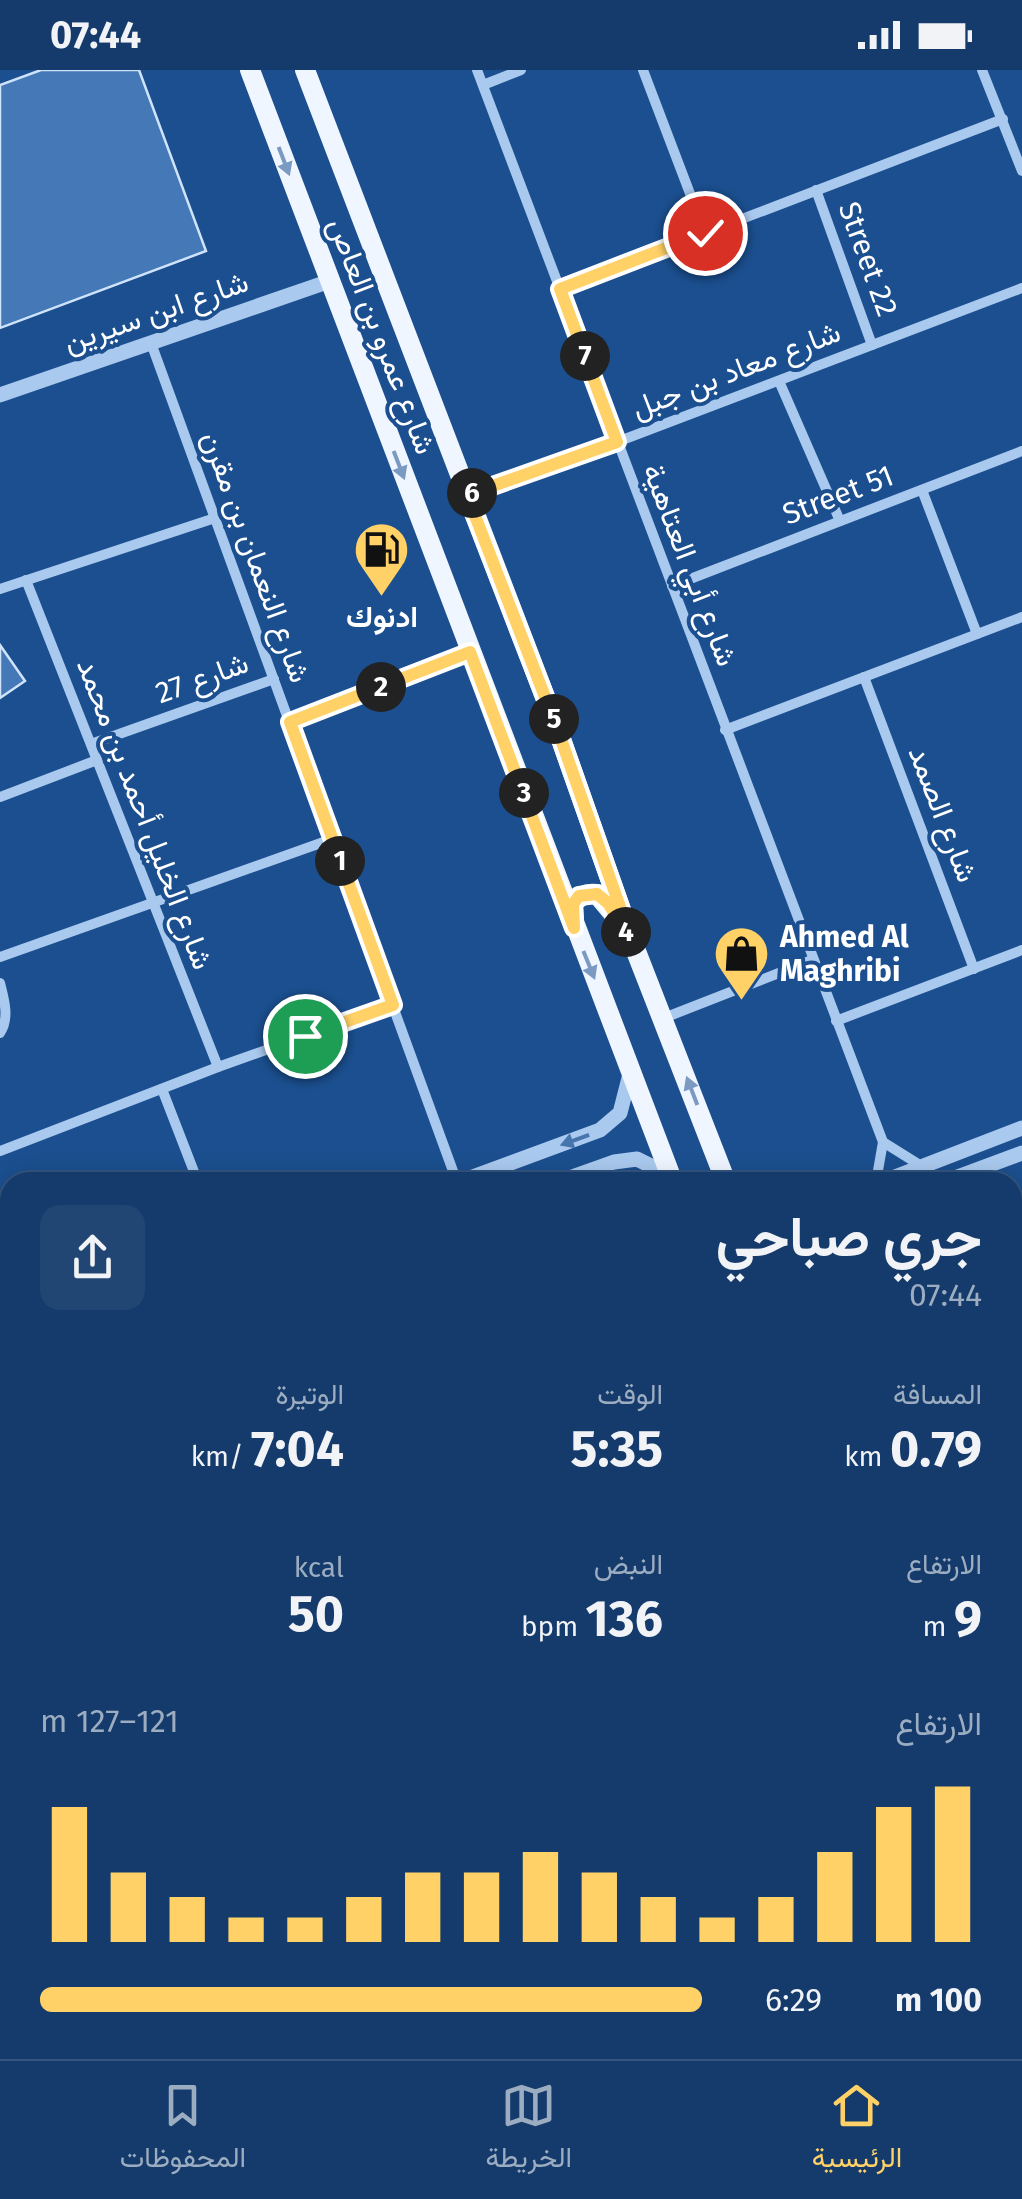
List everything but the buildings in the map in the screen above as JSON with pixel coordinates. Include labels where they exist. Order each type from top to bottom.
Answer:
[{"type":"main road","name":"شارع عمرو بن العاص","points":[[250,70],[669,1172]]},
{"type":"main road","name":"شارع عمرو بن العاص","points":[[305,70],[722,1172]]},
{"type":"main road","points":[[574,928],[573,904],[579,896],[597,894],[608,903],[632,941]]},
{"type":"street","name":"شارع أبي العتاهية","points":[[477,70],[883,1142]]},
{"type":"street","points":[[482,85],[521,70]]},
{"type":"street","points":[[643,70],[705,233]]},
{"type":"street","points":[[982,70],[1022,171]]},
{"type":"street","points":[[560,289],[1003,119]]},
{"type":"street","name":"Street 22","points":[[816,190],[872,345]]},
{"type":"street","name":"شارع ابن سيرين","points":[[0,395],[330,282]]},
{"type":"street","name":"شارع معاد بن جبل","points":[[467,495],[1022,288]]},
{"type":"street","name":"شارع النعمان بن مقرن","points":[[152,343],[454,1172]]},
{"type":"street","points":[[778,381],[840,522]]},
{"type":"street","name":"Street 51","points":[[672,586],[1022,452]]},
{"type":"street","points":[[922,490],[978,634]]},
{"type":"street","points":[[0,588],[215,518]]},
{"type":"street","name":"شارع الخليل أحمد بن محمد","points":[[26,580],[218,1067]]},
{"type":"street","points":[[726,730],[1022,617]]},
{"type":"street","points":[[290,722],[470,652]]},
{"type":"street","name":"شارع الصمد","points":[[864,677],[974,969]]},
{"type":"street","name":"شارع 27","points":[[91,744],[274,680]]},
{"type":"street","points":[[0,797],[97,760]]},
{"type":"street","points":[[0,957],[332,838]]},
{"type":"street","points":[[836,1022],[1022,950]]},
{"type":"street","points":[[664,1018],[812,960]]},
{"type":"street","points":[[0,983],[6,1004],[5,1026],[0,1033]]},
{"type":"street","points":[[0,1150],[393,1005]]},
{"type":"street","points":[[485,1172],[600,1130],[620,1113],[631,1070]]},
{"type":"street","points":[[162,1089],[194,1172]]},
{"type":"street","points":[[908,1172],[1022,1128]]},
{"type":"street","points":[[881,1172],[883,1142],[922,1167]]},
{"type":"street","points":[[974,1172],[1021,1156]]},
{"type":"street","points":[[586,1172],[636,1159],[658,1172]]},
{"type":"place","name":"ادنوك","points":[[382,598]]},
{"type":"place","name":"Ahmed Al Maghribi","points":[[741,1003]]},
{"type":"route","points":[[305,1036],[393,1005],[290,722],[470,652],[574,928],[573,904],[579,896],[597,894],[608,903],[632,941],[557,728],[467,495],[617,442],[560,289],[705,233]]}]
